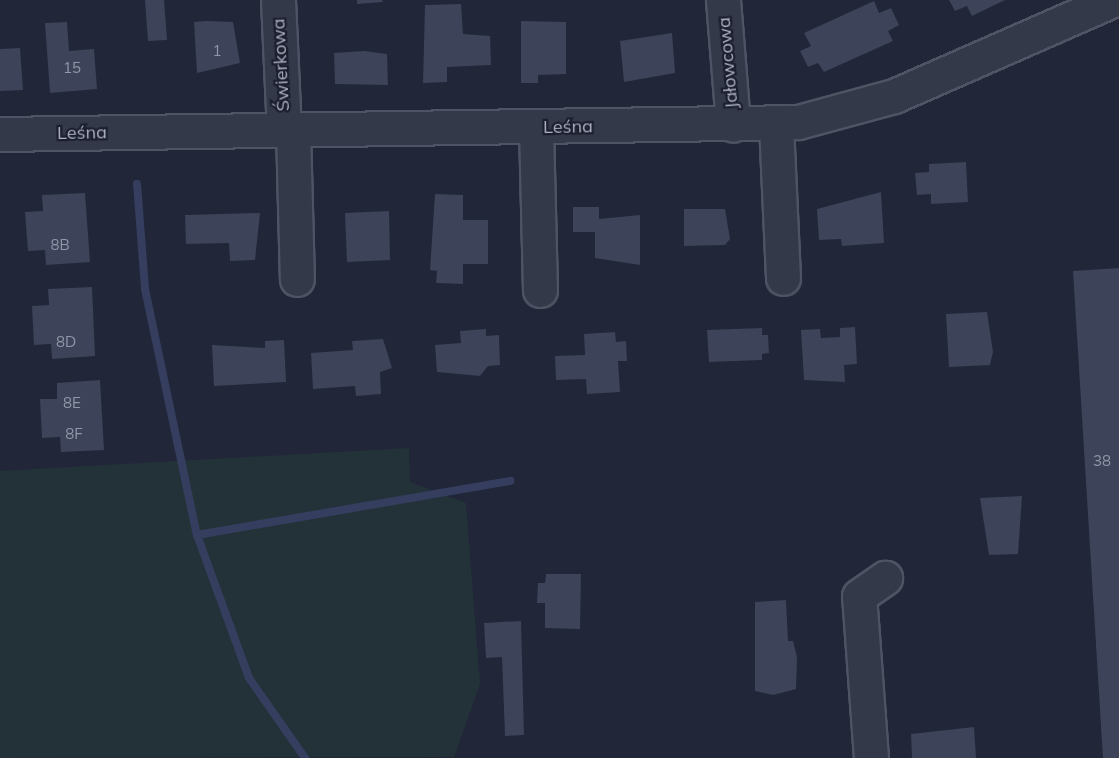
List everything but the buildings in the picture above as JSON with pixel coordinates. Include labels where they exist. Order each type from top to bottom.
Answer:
[{"type":"street","name":"Świerkowa","points":[[278,0],[289,130],[297,279]]},
{"type":"street","name":"Jałowcowa","points":[[723,0],[733,125]]},
{"type":"street","name":"Leśna","points":[[0,134],[776,124],[866,107],[1113,0]]},
{"type":"street","points":[[776,124],[783,278]]},
{"type":"street","points":[[536,127],[540,290]]},
{"type":"street","points":[[871,758],[860,596],[885,578]]},
{"type":"shaded area","points":[[409,448],[410,482],[466,503],[480,684],[454,757],[0,758],[0,471]]},
{"type":"waterway","points":[[137,184],[145,289],[197,535],[249,678],[305,758]]},
{"type":"waterway","points":[[197,535],[510,481]]}]
